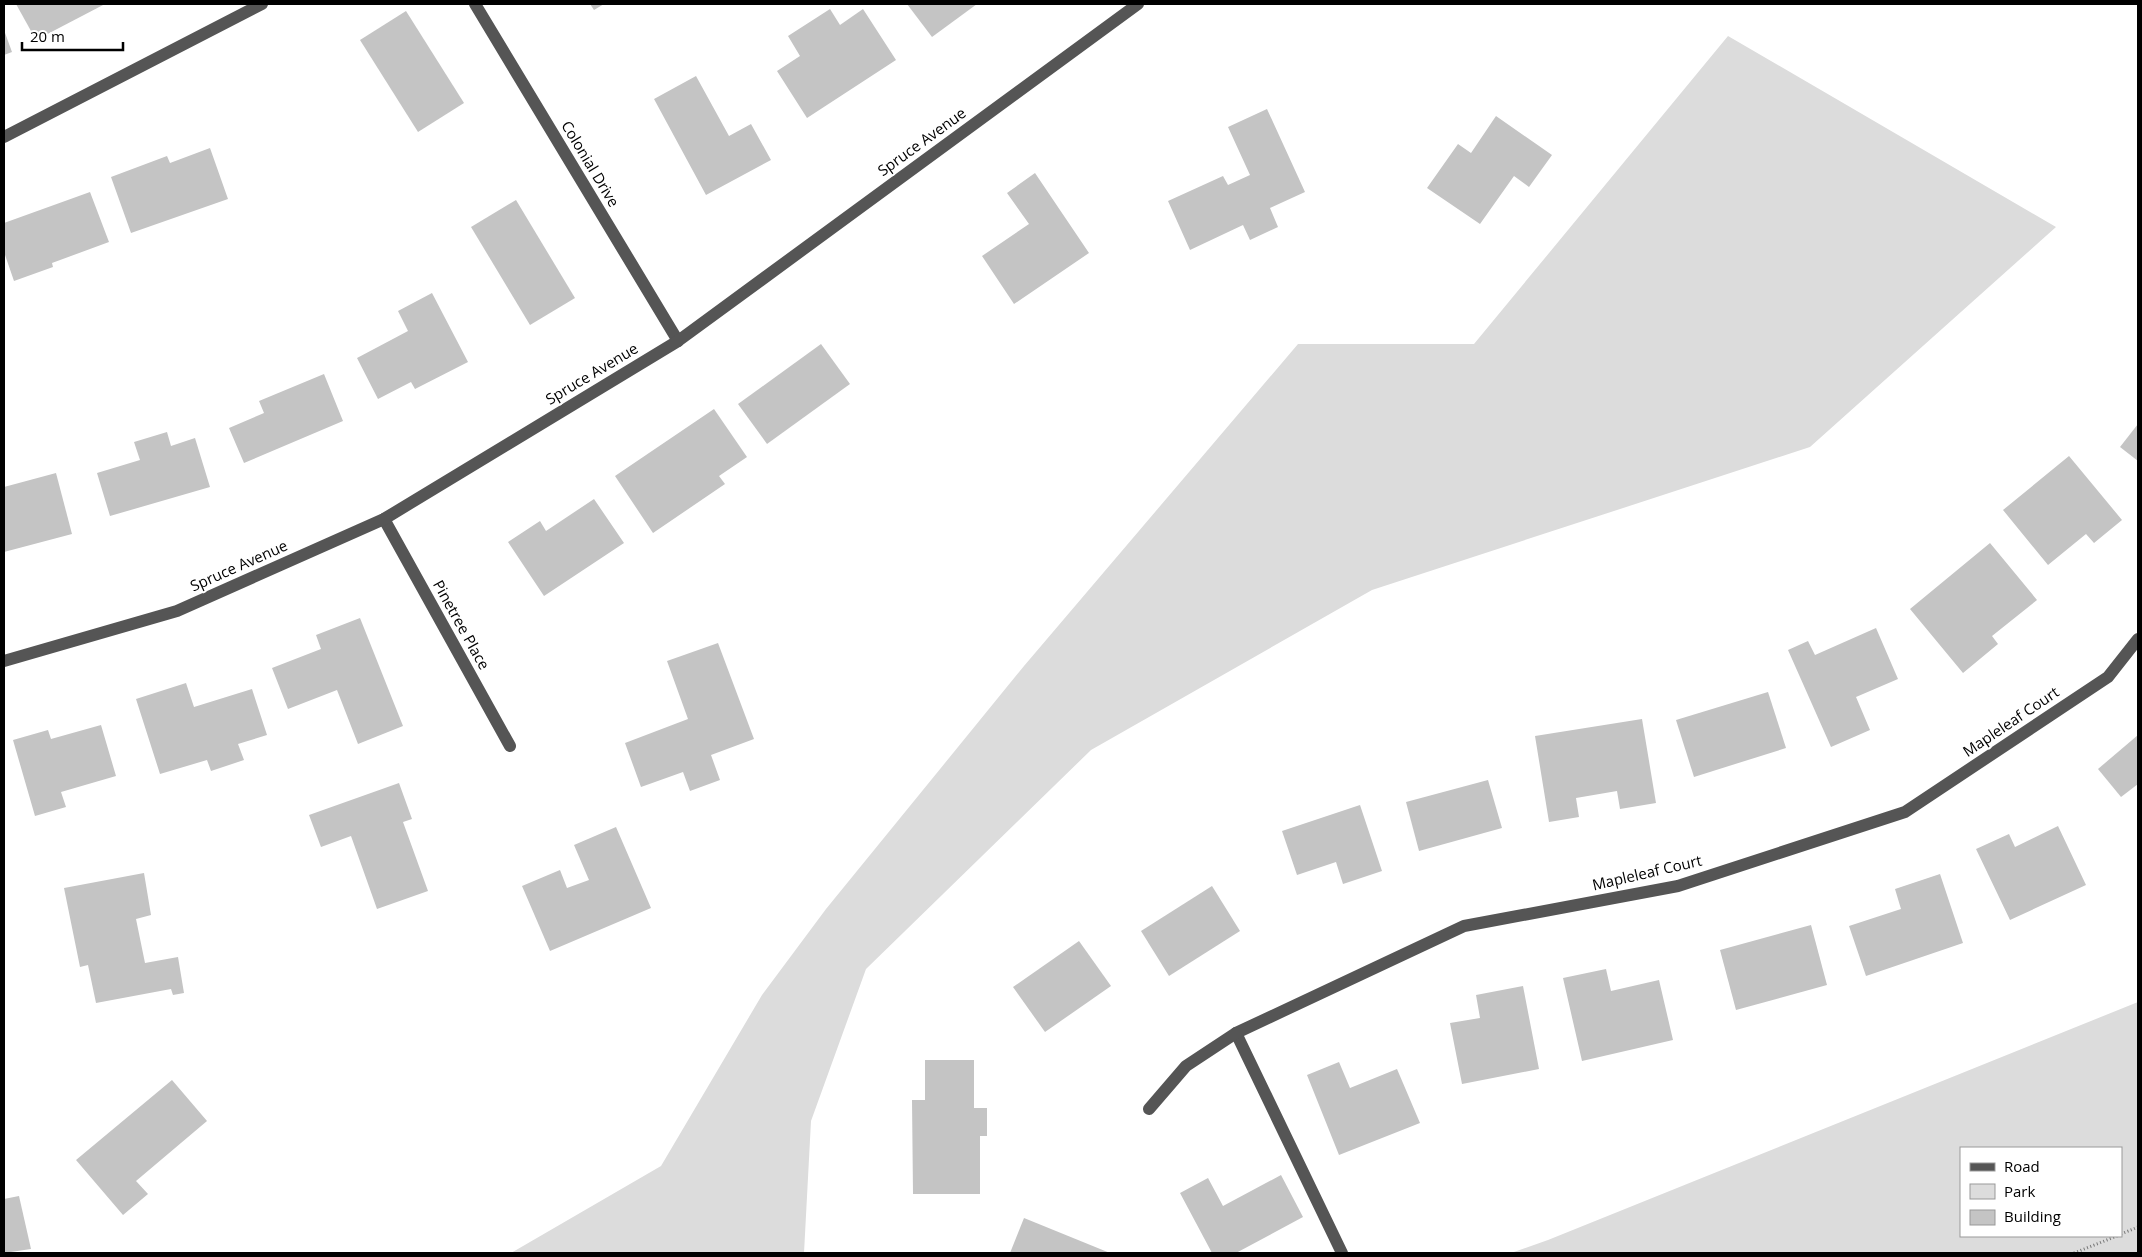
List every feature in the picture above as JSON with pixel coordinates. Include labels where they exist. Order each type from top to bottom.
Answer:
[{"type":"street","points":[[4,137],[262,4]]},
{"type":"street","name":"Colonial Drive","points":[[474,4],[678,341]]},
{"type":"street","name":"Spruce Avenue","points":[[4,661],[177,611],[384,519],[678,341],[1138,4]]},
{"type":"street","name":"Pinetree Place","points":[[384,519],[510,746]]},
{"type":"street","name":"Mapleleaf Court","points":[[1149,1109],[1186,1066],[1236,1033],[1464,926],[1678,886],[1906,812],[2108,676],[2138,639]]},
{"type":"street","points":[[1236,1033],[1342,1253]]},
{"type":"path","points":[[2122,1234],[2138,1227]]},
{"type":"path","points":[[2074,1253],[2114,1237]]},
{"type":"green space","points":[[1728,36],[2056,227],[1810,447],[1372,590],[1091,750],[866,969],[811,1121],[804,1253],[511,1253],[661,1166],[762,995],[826,909],[1024,666],[1298,344],[1474,344]]},
{"type":"green space","points":[[2138,1002],[2138,1253],[1511,1253],[1548,1240]]},
{"type":"building","points":[[16,4],[105,4],[36,40]]},
{"type":"building","points":[[590,4],[604,4],[594,10]]},
{"type":"building","points":[[907,4],[977,4],[932,37]]},
{"type":"building","points":[[830,9],[840,25],[863,9],[896,60],[807,118],[777,71],[800,56],[788,36]]},
{"type":"building","points":[[406,11],[464,103],[418,132],[360,40]]},
{"type":"building","points":[[4,30],[12,52],[4,55]]},
{"type":"building","points":[[696,76],[729,136],[751,124],[771,160],[706,195],[654,99]]},
{"type":"building","points":[[1267,109],[1305,192],[1270,208],[1278,227],[1250,240],[1243,225],[1190,250],[1168,201],[1223,176],[1228,185],[1250,175],[1228,127]]},
{"type":"building","points":[[1496,116],[1552,155],[1529,187],[1514,176],[1480,224],[1427,188],[1458,144],[1471,153]]},
{"type":"building","points":[[210,148],[228,199],[131,233],[111,177],[167,156],[170,163]]},
{"type":"building","points":[[1035,173],[1089,253],[1014,304],[982,256],[1029,224],[1007,193]]},
{"type":"building","points":[[90,192],[109,242],[52,263],[53,267],[14,281],[4,252],[4,223]]},
{"type":"building","points":[[516,200],[575,298],[530,325],[471,227]]},
{"type":"building","points":[[432,293],[468,362],[415,389],[411,382],[378,399],[357,358],[408,331],[398,311]]},
{"type":"building","points":[[821,344],[850,384],[767,444],[738,404]]},
{"type":"building","points":[[324,374],[343,421],[244,463],[229,428],[264,413],[259,401]]},
{"type":"building","points":[[714,409],[747,457],[719,476],[725,484],[653,533],[615,476]]},
{"type":"building","points":[[2138,424],[2138,461],[2120,447]]},
{"type":"building","points":[[167,432],[171,446],[195,438],[210,487],[110,516],[97,473],[140,460],[134,442]]},
{"type":"building","points":[[2069,456],[2122,520],[2094,543],[2086,534],[2048,565],[2003,510]]},
{"type":"building","points":[[56,473],[72,534],[4,552],[4,487]]},
{"type":"building","points":[[594,499],[624,543],[544,596],[508,542],[540,521],[546,531]]},
{"type":"building","points":[[1990,543],[2037,600],[1992,636],[1998,644],[1963,673],[1910,609]]},
{"type":"building","points":[[360,618],[403,726],[358,744],[337,690],[288,709],[272,668],[321,649],[316,635]]},
{"type":"building","points":[[1876,628],[1898,679],[1856,697],[1870,730],[1831,747],[1788,650],[1808,641],[1815,655]]},
{"type":"building","points":[[718,643],[754,739],[711,755],[720,780],[690,791],[683,772],[641,787],[625,743],[688,719],[667,661]]},
{"type":"building","points":[[186,683],[194,707],[252,689],[267,735],[238,744],[244,760],[211,771],[207,760],[160,774],[136,699]]},
{"type":"building","points":[[1768,692],[1786,748],[1694,777],[1676,720]]},
{"type":"building","points":[[1642,719],[1656,803],[1620,809],[1617,791],[1576,798],[1579,817],[1549,822],[1535,736]]},
{"type":"building","points":[[101,725],[116,776],[61,792],[66,807],[35,816],[13,740],[48,730],[51,739]]},
{"type":"building","points":[[2138,735],[2138,784],[2121,797],[2098,769]]},
{"type":"building","points":[[1488,780],[1502,828],[1419,851],[1406,802]]},
{"type":"building","points":[[399,783],[412,819],[403,822],[428,891],[377,909],[351,836],[321,847],[309,815]]},
{"type":"building","points":[[1360,805],[1382,871],[1343,884],[1336,862],[1297,875],[1282,831]]},
{"type":"building","points":[[2058,826],[2086,885],[2010,920],[1976,849],[2009,834],[2015,847]]},
{"type":"building","points":[[616,827],[651,908],[550,951],[522,886],[560,870],[567,888],[589,880],[574,845]]},
{"type":"building","points":[[144,873],[151,915],[136,919],[145,963],[178,957],[184,993],[173,995],[171,989],[96,1003],[88,965],[80,967],[64,888]]},
{"type":"building","points":[[1940,874],[1963,943],[1866,976],[1849,926],[1901,909],[1895,889]]},
{"type":"building","points":[[1212,886],[1240,931],[1169,976],[1141,931]]},
{"type":"building","points":[[1811,925],[1827,985],[1736,1010],[1720,950]]},
{"type":"building","points":[[1079,941],[1111,986],[1045,1032],[1013,987]]},
{"type":"building","points":[[1606,969],[1611,991],[1659,980],[1673,1040],[1582,1061],[1563,978]]},
{"type":"building","points":[[1523,986],[1539,1069],[1462,1084],[1450,1023],[1480,1018],[1476,995]]},
{"type":"building","points":[[925,1060],[974,1060],[974,1108],[987,1108],[987,1136],[980,1136],[980,1194],[913,1194],[912,1100],[925,1100]]},
{"type":"building","points":[[1339,1062],[1350,1088],[1397,1069],[1420,1123],[1339,1155],[1307,1075]]},
{"type":"building","points":[[172,1080],[207,1121],[136,1181],[148,1194],[123,1215],[76,1160]]},
{"type":"building","points":[[1281,1175],[1303,1217],[1236,1253],[1212,1253],[1180,1193],[1208,1178],[1223,1206]]},
{"type":"building","points":[[19,1196],[31,1249],[4,1253],[4,1199]]},
{"type":"building","points":[[1024,1218],[1110,1253],[1010,1253]]}]
